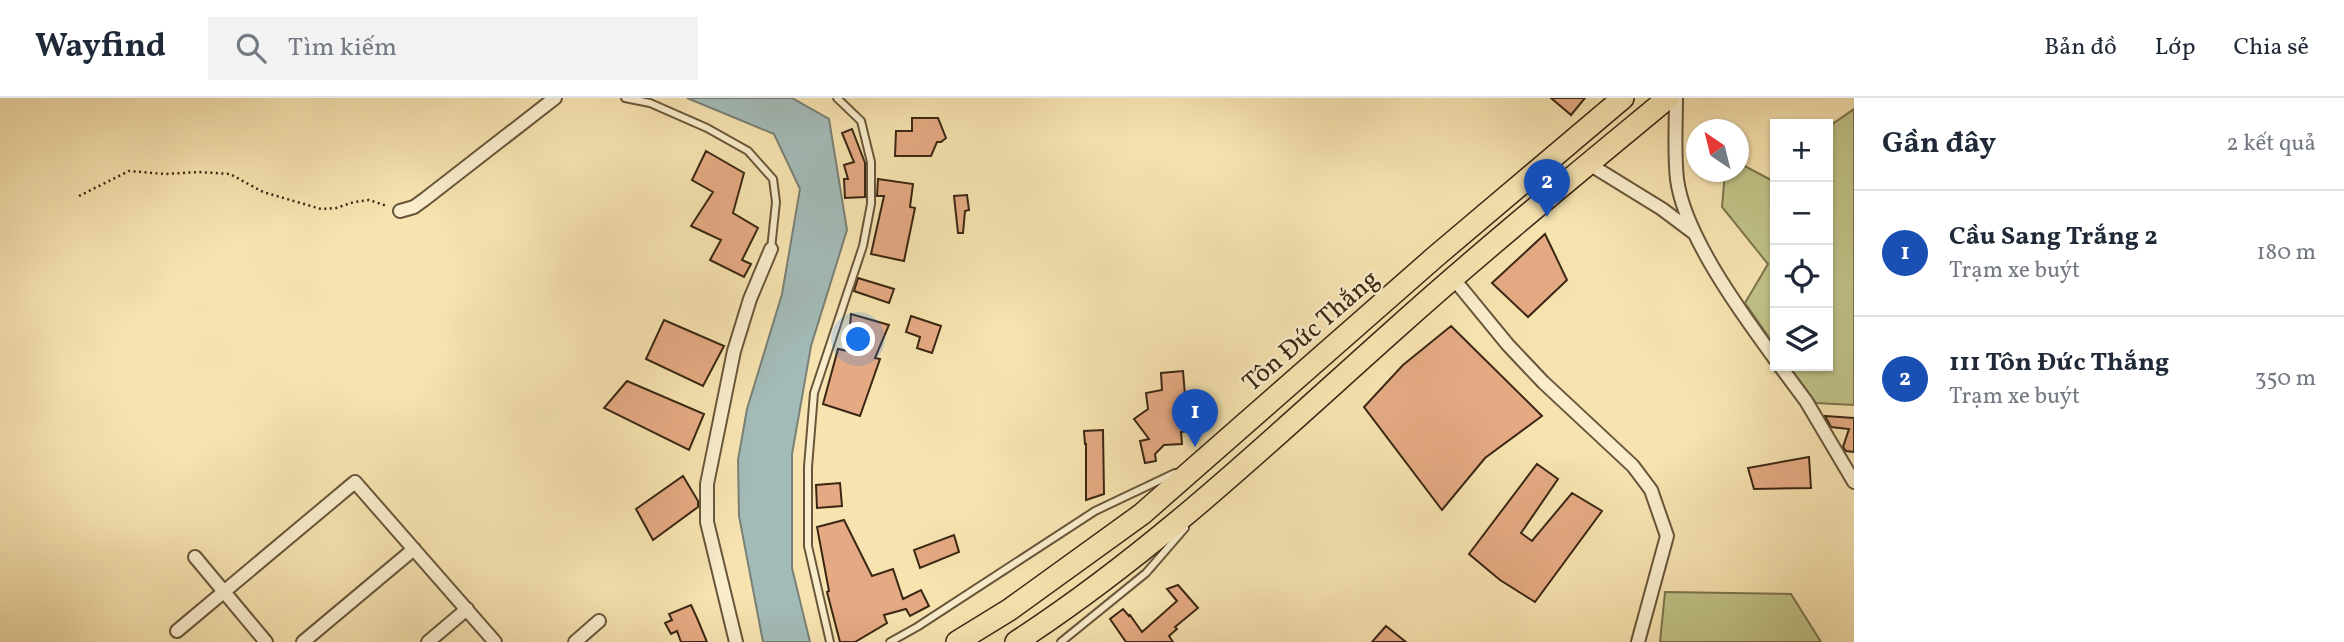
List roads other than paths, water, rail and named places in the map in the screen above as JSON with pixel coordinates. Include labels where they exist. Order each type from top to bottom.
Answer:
[{"type":"highway","name":"Tôn Đức Thắng","points":[[957,642],[1009,610],[1142,514],[1435,257],[1623,98]]},
{"type":"highway","name":"Tôn Đức Thắng","points":[[1016,642],[1072,606],[1227,480],[1452,278],[1668,98]]},
{"type":"highway","points":[[1435,257],[1452,278]]},
{"type":"street","points":[[400,211],[414,208],[555,98]]},
{"type":"street","points":[[1675,98],[1677,181],[1696,235],[1717,274],[1770,352]]},
{"type":"street","points":[[1589,164],[1662,209],[1696,235]]},
{"type":"street","points":[[736,642],[706,522],[707,484],[734,351],[750,299],[771,249]]},
{"type":"street","points":[[1452,278],[1508,345],[1543,382],[1625,457],[1651,490],[1667,536],[1638,642]]},
{"type":"street","points":[[1784,371],[1806,401],[1854,482]]},
{"type":"street","points":[[177,631],[355,482],[495,642]]},
{"type":"street","points":[[303,642],[414,549]]},
{"type":"street","points":[[195,556],[266,642]]},
{"type":"street","points":[[428,642],[467,609]]},
{"type":"street","points":[[575,642],[599,621]]},
{"type":"lane","points":[[625,98],[650,103],[706,128],[748,151],[773,179],[776,202],[771,249]]},
{"type":"lane","points":[[830,642],[808,546],[808,467],[814,393],[863,246],[871,204],[871,162],[861,121],[837,98]]},
{"type":"lane","points":[[890,642],[1095,511],[1209,457]]},
{"type":"lane","points":[[1061,642],[1146,573],[1227,480]]},
{"type":"water","points":[[687,98],[792,98],[829,119],[847,230],[811,346],[792,454],[792,568],[810,642],[763,642],[739,516],[738,460],[747,409],[782,294],[800,189],[774,134]]},
{"type":"place","name":"111 Tôn Đức Thắng","points":[[1547,217]]},
{"type":"place","name":"Cầu Sang Trắng 2","points":[[1195,447]]}]
